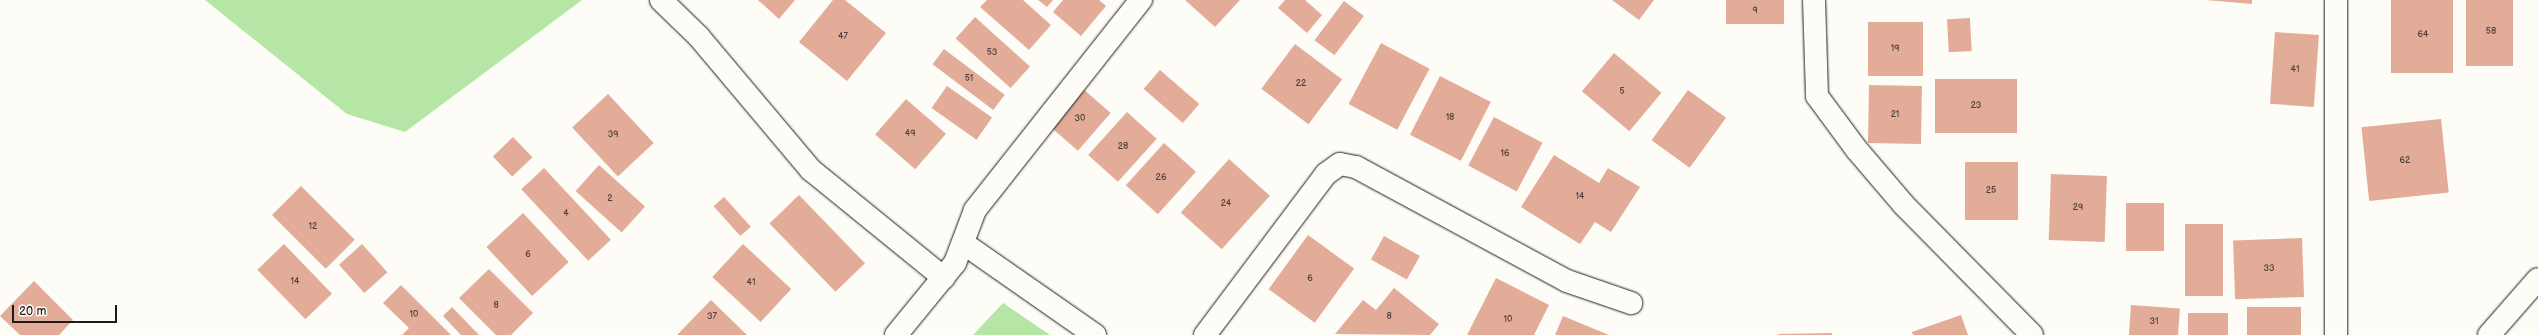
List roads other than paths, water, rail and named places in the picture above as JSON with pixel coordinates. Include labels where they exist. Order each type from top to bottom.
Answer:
[{"type":"street","points":[[661,0],[699,36],[811,170],[944,278]]},
{"type":"street","points":[[896,335],[955,263],[964,243],[975,210],[1141,0]]},
{"type":"street","points":[[1814,0],[1817,96],[1857,150],[1904,205],[2032,335]]},
{"type":"street","points":[[2336,0],[2336,335]]},
{"type":"street","points":[[1205,335],[1326,174],[1340,164],[1356,167],[1567,281],[1631,303]]},
{"type":"street","points":[[964,243],[1094,335]]},
{"type":"street","points":[[2489,335],[2538,279]]}]
